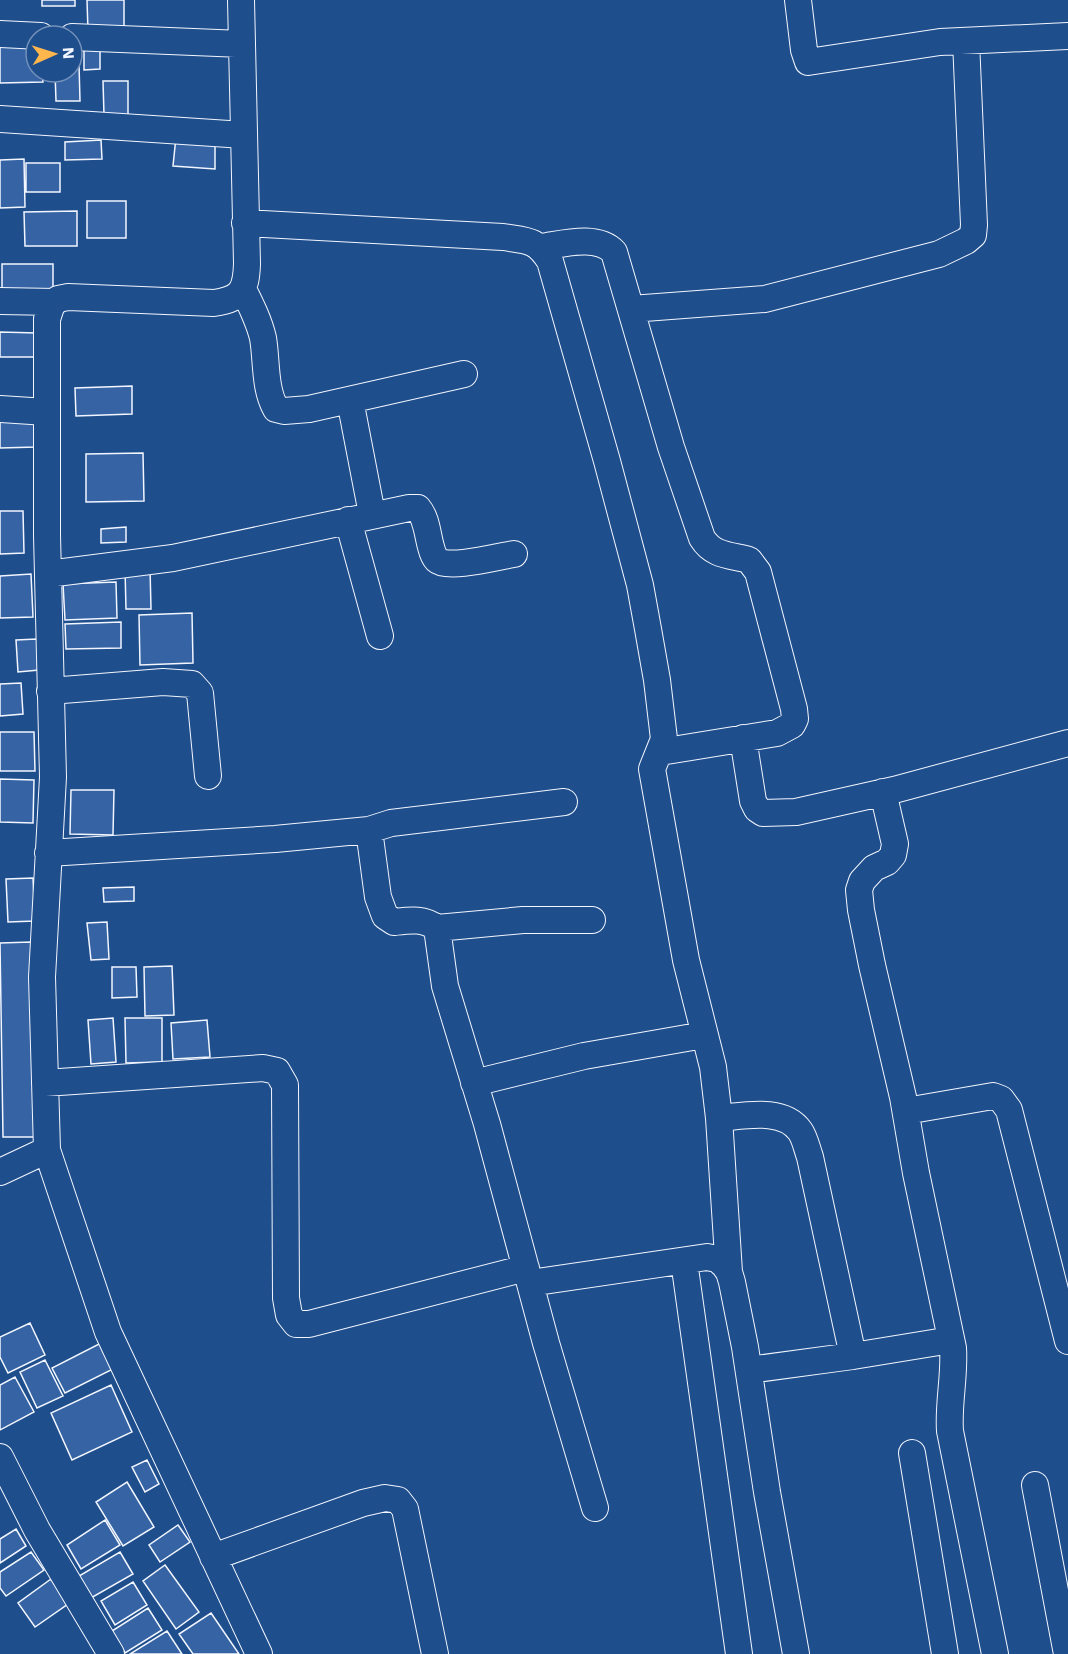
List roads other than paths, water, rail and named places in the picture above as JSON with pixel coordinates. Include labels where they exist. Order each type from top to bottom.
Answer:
[{"type":"street","points":[[241,0],[247,277],[243,289],[229,301],[214,303],[64,297],[55,302],[47,320],[48,574],[53,777],[42,977],[47,1150],[108,1332],[259,1654]]},
{"type":"street","points":[[798,0],[804,50],[808,62],[918,45],[1068,36]]},
{"type":"street","points":[[0,34],[24,35]]},
{"type":"street","points":[[84,37],[242,44]]},
{"type":"street","points":[[631,309],[765,299],[939,254],[966,241],[973,235],[974,225],[966,41]]},
{"type":"street","points":[[0,119],[244,135]]},
{"type":"street","points":[[245,223],[467,233],[503,237],[531,242],[541,247],[550,261],[640,585],[657,680],[664,739],[654,762],[653,775],[686,960],[713,1068],[719,1118],[729,1272],[749,1370],[767,1492],[796,1654]]},
{"type":"street","points":[[541,247],[586,242],[607,245],[616,256],[671,447],[702,538],[707,546],[718,554],[749,560],[758,572],[791,698],[795,719],[792,725],[777,733],[660,752]]},
{"type":"street","points":[[243,289],[256,316],[262,336],[271,399],[276,409],[284,411],[309,409],[464,374]]},
{"type":"street","points":[[0,301],[55,302]]},
{"type":"street","points":[[350,400],[360,517],[380,636]]},
{"type":"street","points":[[0,409],[47,412]]},
{"type":"street","points":[[48,574],[173,558],[393,510],[418,508],[423,514],[436,559],[444,564],[514,554]]},
{"type":"street","points":[[50,691],[163,682],[192,684],[200,693],[208,776]]},
{"type":"street","points":[[743,738],[753,801],[757,809],[763,813],[796,812],[883,792],[1068,742]]},
{"type":"street","points":[[883,792],[895,844],[893,855],[887,862],[874,868],[862,881],[859,890],[872,965],[906,1111],[916,1173],[951,1340],[954,1362],[951,1431],[995,1654]]},
{"type":"street","points":[[48,853],[275,839],[369,830],[391,823],[564,802]]},
{"type":"street","points":[[369,830],[378,897],[385,916],[394,922],[427,921],[437,928],[523,920],[592,920]]},
{"type":"street","points":[[437,928],[445,986],[487,1124],[595,1508]]},
{"type":"street","points":[[474,1083],[584,1056],[704,1035]]},
{"type":"street","points":[[45,1083],[263,1068],[277,1071],[285,1085],[286,1298],[289,1315],[296,1324],[309,1324],[528,1275],[707,1257],[717,1259],[729,1272]]},
{"type":"street","points":[[906,1111],[993,1096],[1000,1099],[1009,1110],[1068,1341]]},
{"type":"street","points":[[719,1118],[765,1115],[781,1117],[792,1122],[801,1132],[810,1157],[853,1356]]},
{"type":"street","points":[[0,1172],[47,1150]]},
{"type":"street","points":[[684,1261],[739,1654]]},
{"type":"street","points":[[749,1370],[951,1340]]},
{"type":"street","points":[[912,1453],[945,1654]]},
{"type":"street","points":[[0,1456],[37,1530],[111,1654]]},
{"type":"street","points":[[1035,1485],[1067,1654]]},
{"type":"street","points":[[213,1557],[363,1503],[386,1498],[398,1500],[405,1509],[435,1654]]}]
